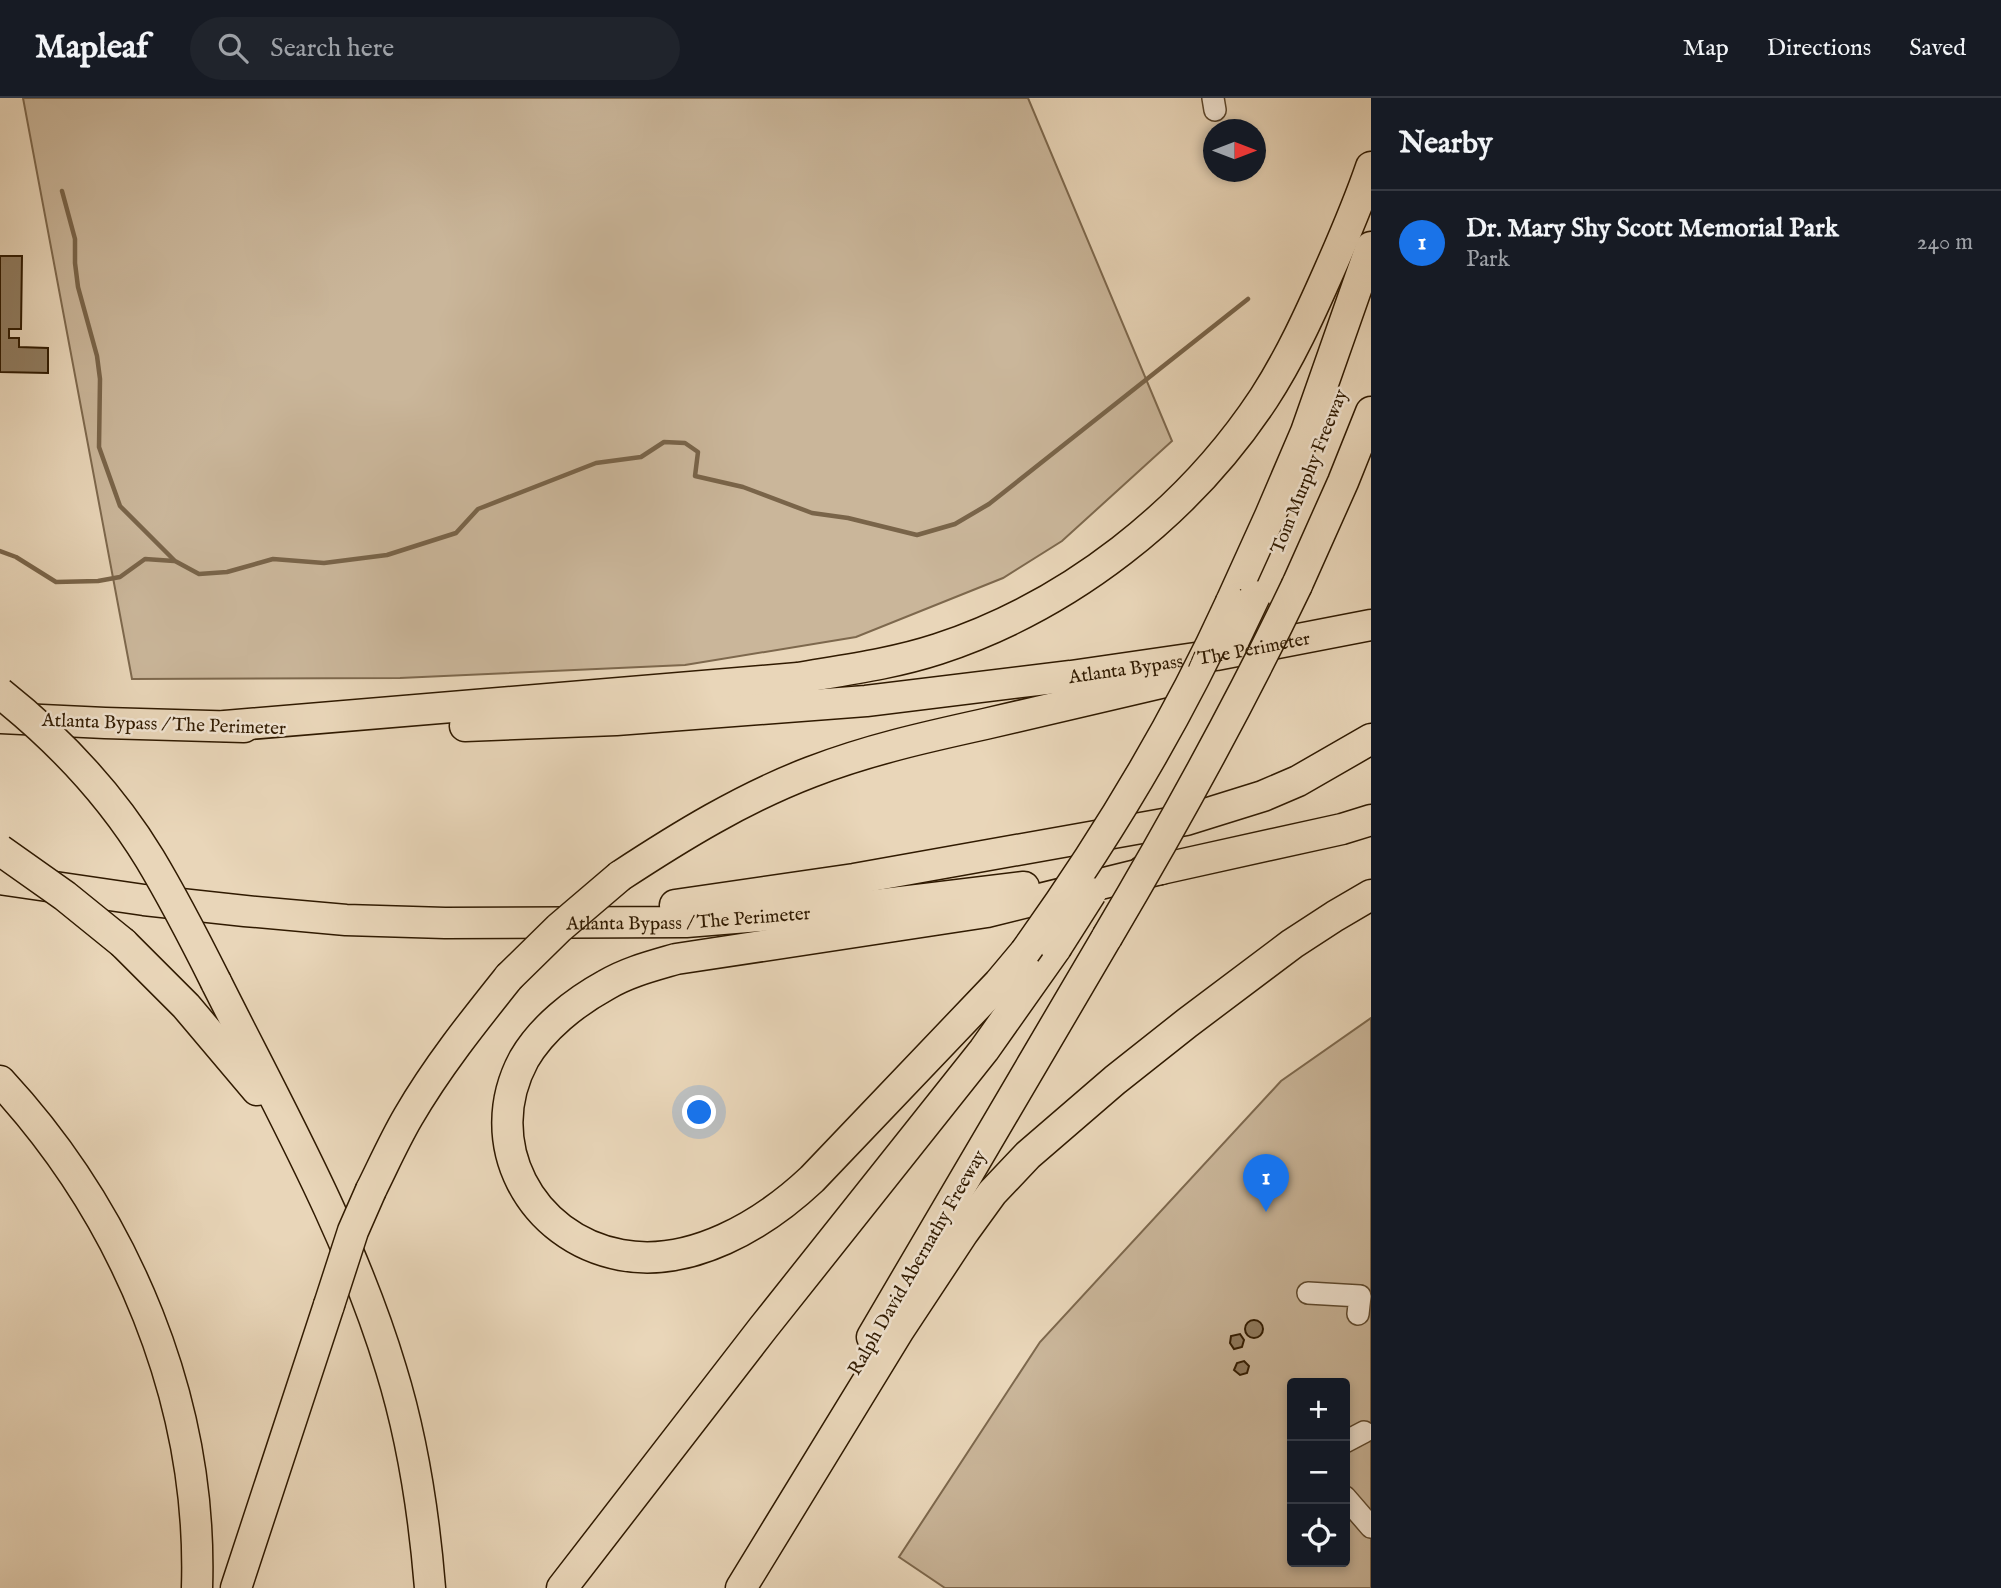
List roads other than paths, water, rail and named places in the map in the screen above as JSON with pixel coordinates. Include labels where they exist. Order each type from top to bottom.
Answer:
[{"type":"highway","points":[[225,726],[798,678],[882,664],[936,650],[1008,622],[1092,572],[1153,524],[1189,489],[1245,424],[1284,366],[1342,240],[1371,167]]},
{"type":"highway","points":[[562,1588],[763,1328],[984,1050],[1104,874],[1211,687],[1270,516],[1306,432],[1371,247]]},
{"type":"highway","name":"Tom Murphy Freeway","points":[[1243,599],[1314,460],[1371,306]]},
{"type":"highway","name":"Tom Murphy Freeway","points":[[1107,937],[1216,747],[1297,585],[1371,412]]},
{"type":"highway","points":[[1161,869],[987,912],[676,959],[640,969],[606,984],[575,1005],[545,1031],[532,1047],[517,1074],[509,1106],[508,1134],[513,1166],[519,1180],[535,1204],[556,1226],[581,1242],[609,1252],[633,1256],[659,1256],[694,1250],[731,1237],[780,1207],[812,1179],[999,983],[1025,952],[1090,858],[1243,599]]},
{"type":"highway","name":"Atlanta Bypass / The Perimeter","points":[[0,718],[355,728],[616,720],[866,701],[983,688],[1216,655],[1371,625]]},
{"type":"highway","points":[[236,1588],[353,1231],[371,1190],[407,1119],[466,1030],[509,977],[559,928],[620,876],[670,843],[765,791],[809,772],[895,744],[1161,684],[1216,655]]},
{"type":"highway","points":[[0,693],[27,715],[76,763],[114,808],[149,858],[181,913],[313,1175],[361,1283],[397,1388],[425,1527],[430,1588]]},
{"type":"highway","points":[[543,924],[854,879],[1186,820],[1274,791],[1331,763],[1371,739]]},
{"type":"highway","name":"Atlanta Bypass / The Perimeter","points":[[0,879],[144,900],[346,919],[543,924],[686,922],[794,914],[1161,869],[1342,829],[1371,820]]},
{"type":"highway","points":[[0,850],[65,896],[123,943],[186,1006],[252,1084],[313,1175]]},
{"type":"highway","points":[[741,1588],[899,1330],[992,1193],[1028,1155],[1115,1080],[1187,1023],[1292,944],[1371,895]]},
{"type":"highway","name":"Ralph David Abernathy Freeway","points":[[725,1588],[1107,937]]},
{"type":"highway","points":[[0,1081],[46,1134],[89,1196],[109,1230],[146,1310],[170,1382],[189,1469],[197,1544],[197,1588]]},
{"type":"lane","points":[[1308,1293],[1360,1296],[1358,1314]]},
{"type":"lane","points":[[1348,1441],[1364,1432]]},
{"type":"lane","points":[[1350,1503],[1371,1527]]},
{"type":"waterway","points":[[62,191],[75,239],[78,287],[97,356],[100,379],[99,447],[120,506],[175,561],[199,574],[227,572],[273,559],[324,563],[387,555],[456,533],[478,509],[596,463],[641,457],[664,442],[685,443],[698,452],[695,476],[743,487],[812,513],[848,518],[917,535],[955,524],[989,504],[1248,299]]},
{"type":"waterway","points":[[0,551],[16,557],[56,582],[98,581],[120,577],[145,559],[174,561]]},
{"type":"place","name":"Dr. Mary Shy Scott Memorial Park","points":[[1266,1212]]}]
